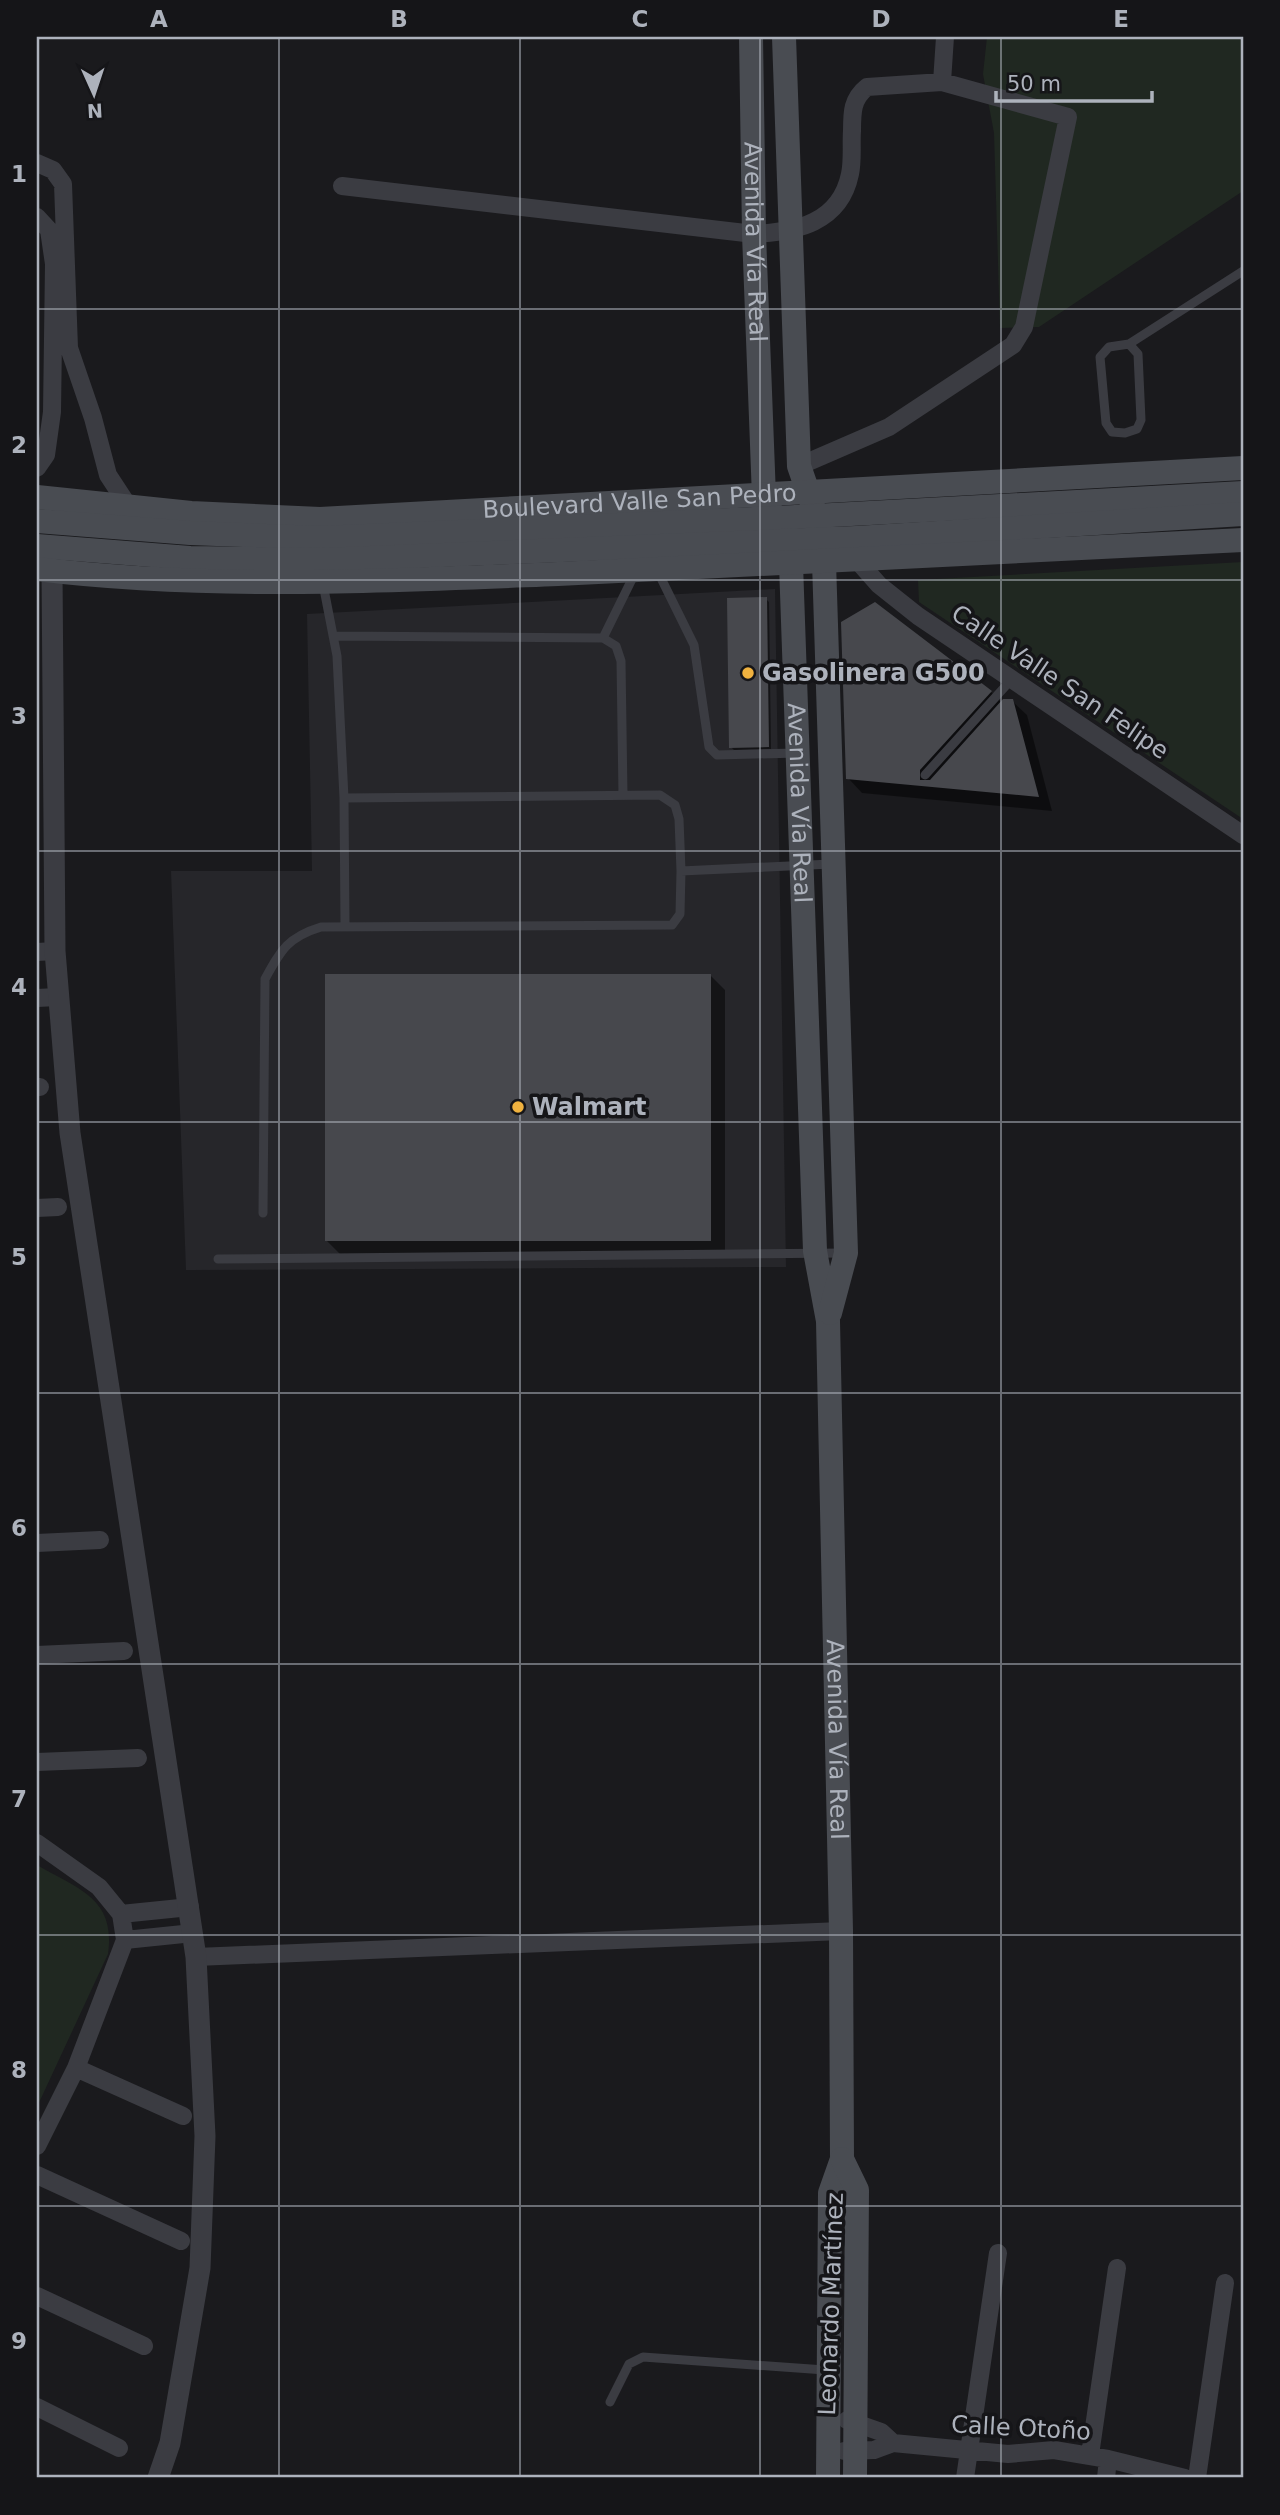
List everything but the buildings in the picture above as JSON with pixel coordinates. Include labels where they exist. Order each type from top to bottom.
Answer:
[{"type":"main road","name":"Avenida Vía Real","points":[[751,37],[754,234],[764,497],[784,541],[799,753],[815,1251],[828,1321],[841,1931],[842,2159]]},
{"type":"main road","name":"Avenida Vía Real","points":[[784,37],[799,466],[817,527],[833,864],[846,1254],[828,1321]]},
{"type":"main road","name":"Boulevard Valle San Pedro","points":[[45,570],[188,582],[323,583],[647,570],[784,541],[817,527],[1190,494],[1243,468]]},
{"type":"main road","name":"Boulevard Valle San Pedro","points":[[37,546],[190,558],[322,560],[784,541],[817,527],[1190,494],[1243,493]]},
{"type":"main road","name":"Boulevard Valle San Pedro","points":[[1190,494],[1243,514]]},
{"type":"main road","points":[[1190,494],[1193,542]]},
{"type":"main road","name":"Boulevard Valle San Pedro","points":[[37,497],[191,513],[320,519],[764,497],[817,527],[857,560],[1243,540]]},
{"type":"main road","name":"Boulevard Valle San Pedro","points":[[37,521],[190,533],[321,538],[784,541]]},
{"type":"main road","name":"Leonardo Martínez","points":[[828,2478],[830,2193],[842,2159]]},
{"type":"main road","name":"Leonardo Martínez","points":[[842,2159],[857,2190],[855,2478]]},
{"type":"street","points":[[942,82],[945,37]]},
{"type":"street","points":[[342,186],[754,234],[790,232],[822,218],[839,203],[850,174],[853,107],[858,95],[867,87],[942,82],[1068,117],[1024,327],[1013,345],[889,427],[799,466]]},
{"type":"street","points":[[37,163],[53,170],[63,184],[69,348],[93,418],[108,475],[130,507]]},
{"type":"street","points":[[37,217],[49,230],[54,264],[52,412],[46,455],[37,468]]},
{"type":"street","name":"Calle Valle San Felipe","points":[[857,560],[879,585],[918,616],[1243,835]]},
{"type":"street","points":[[45,570],[47,997],[196,1957],[205,2136],[200,2268],[170,2443],[158,2478]]},
{"type":"street","points":[[37,1208],[58,1208]]},
{"type":"street","points":[[37,1543],[100,1540]]},
{"type":"street","points":[[37,1655],[124,1651]]},
{"type":"street","points":[[37,1762],[138,1758]]},
{"type":"street","points":[[37,1843],[99,1887],[121,1914],[125,1940],[76,2068],[37,2146]]},
{"type":"street","points":[[121,1914],[190,1907]]},
{"type":"street","points":[[196,1957],[841,1931]]},
{"type":"street","points":[[125,1940],[193,1933]]},
{"type":"street","points":[[76,2068],[183,2116]]},
{"type":"street","points":[[37,2175],[181,2241]]},
{"type":"street","points":[[965,2478],[998,2253]]},
{"type":"street","points":[[1090,2455],[1117,2268]]},
{"type":"street","points":[[1197,2478],[1224,2283]]},
{"type":"street","points":[[37,2296],[144,2346]]},
{"type":"street","points":[[37,2407],[119,2448]]},
{"type":"street","name":"Calle Otoño","points":[[827,2419],[855,2420],[881,2432],[893,2443]]},
{"type":"street","name":"Calle Otoño","points":[[828,2451],[874,2450],[893,2443],[1008,2454],[1054,2450],[1090,2455],[1185,2478]]},
{"type":"street","points":[[1106,2478],[1108,2459]]},
{"type":"lane","points":[[1129,344],[1138,354],[1141,420],[1137,429],[1125,433],[1112,432],[1106,423],[1100,357],[1109,346],[1129,344],[1243,271]]},
{"type":"lane","points":[[603,638],[647,570],[694,645],[709,747],[717,755],[799,753]]},
{"type":"lane","points":[[323,583],[334,636],[344,797],[345,927]]},
{"type":"lane","points":[[334,636],[603,638],[616,646],[621,661],[623,795]]},
{"type":"lane","points":[[925,775],[1011,680]]},
{"type":"lane","points":[[263,1213],[265,979],[278,954],[299,934],[321,927],[672,925],[680,914],[680,820],[675,805],[660,795],[344,797]]},
{"type":"lane","points":[[681,871],[833,864]]},
{"type":"lane","points":[[218,1259],[815,1251],[846,1254]]},
{"type":"lane","points":[[610,2402],[628,2364],[643,2357],[827,2370]]},
{"type":"shaded area","points":[[987,37],[1243,37],[1243,191],[1039,327],[1000,328],[994,133],[983,74]]},
{"type":"shaded area","points":[[1243,562],[1243,819],[919,602],[918,580]]},
{"type":"shaded area","points":[[775,589],[786,1267],[186,1270],[171,871],[312,871],[307,614]]},
{"type":"shaded area","points":[[37,1865],[91,1898],[106,1920],[109,1935],[108,1954],[37,2107]]},
{"type":"place","name":"Gasolinera G500","points":[[748,673]]},
{"type":"place","name":"Walmart","points":[[518,1107]]}]
